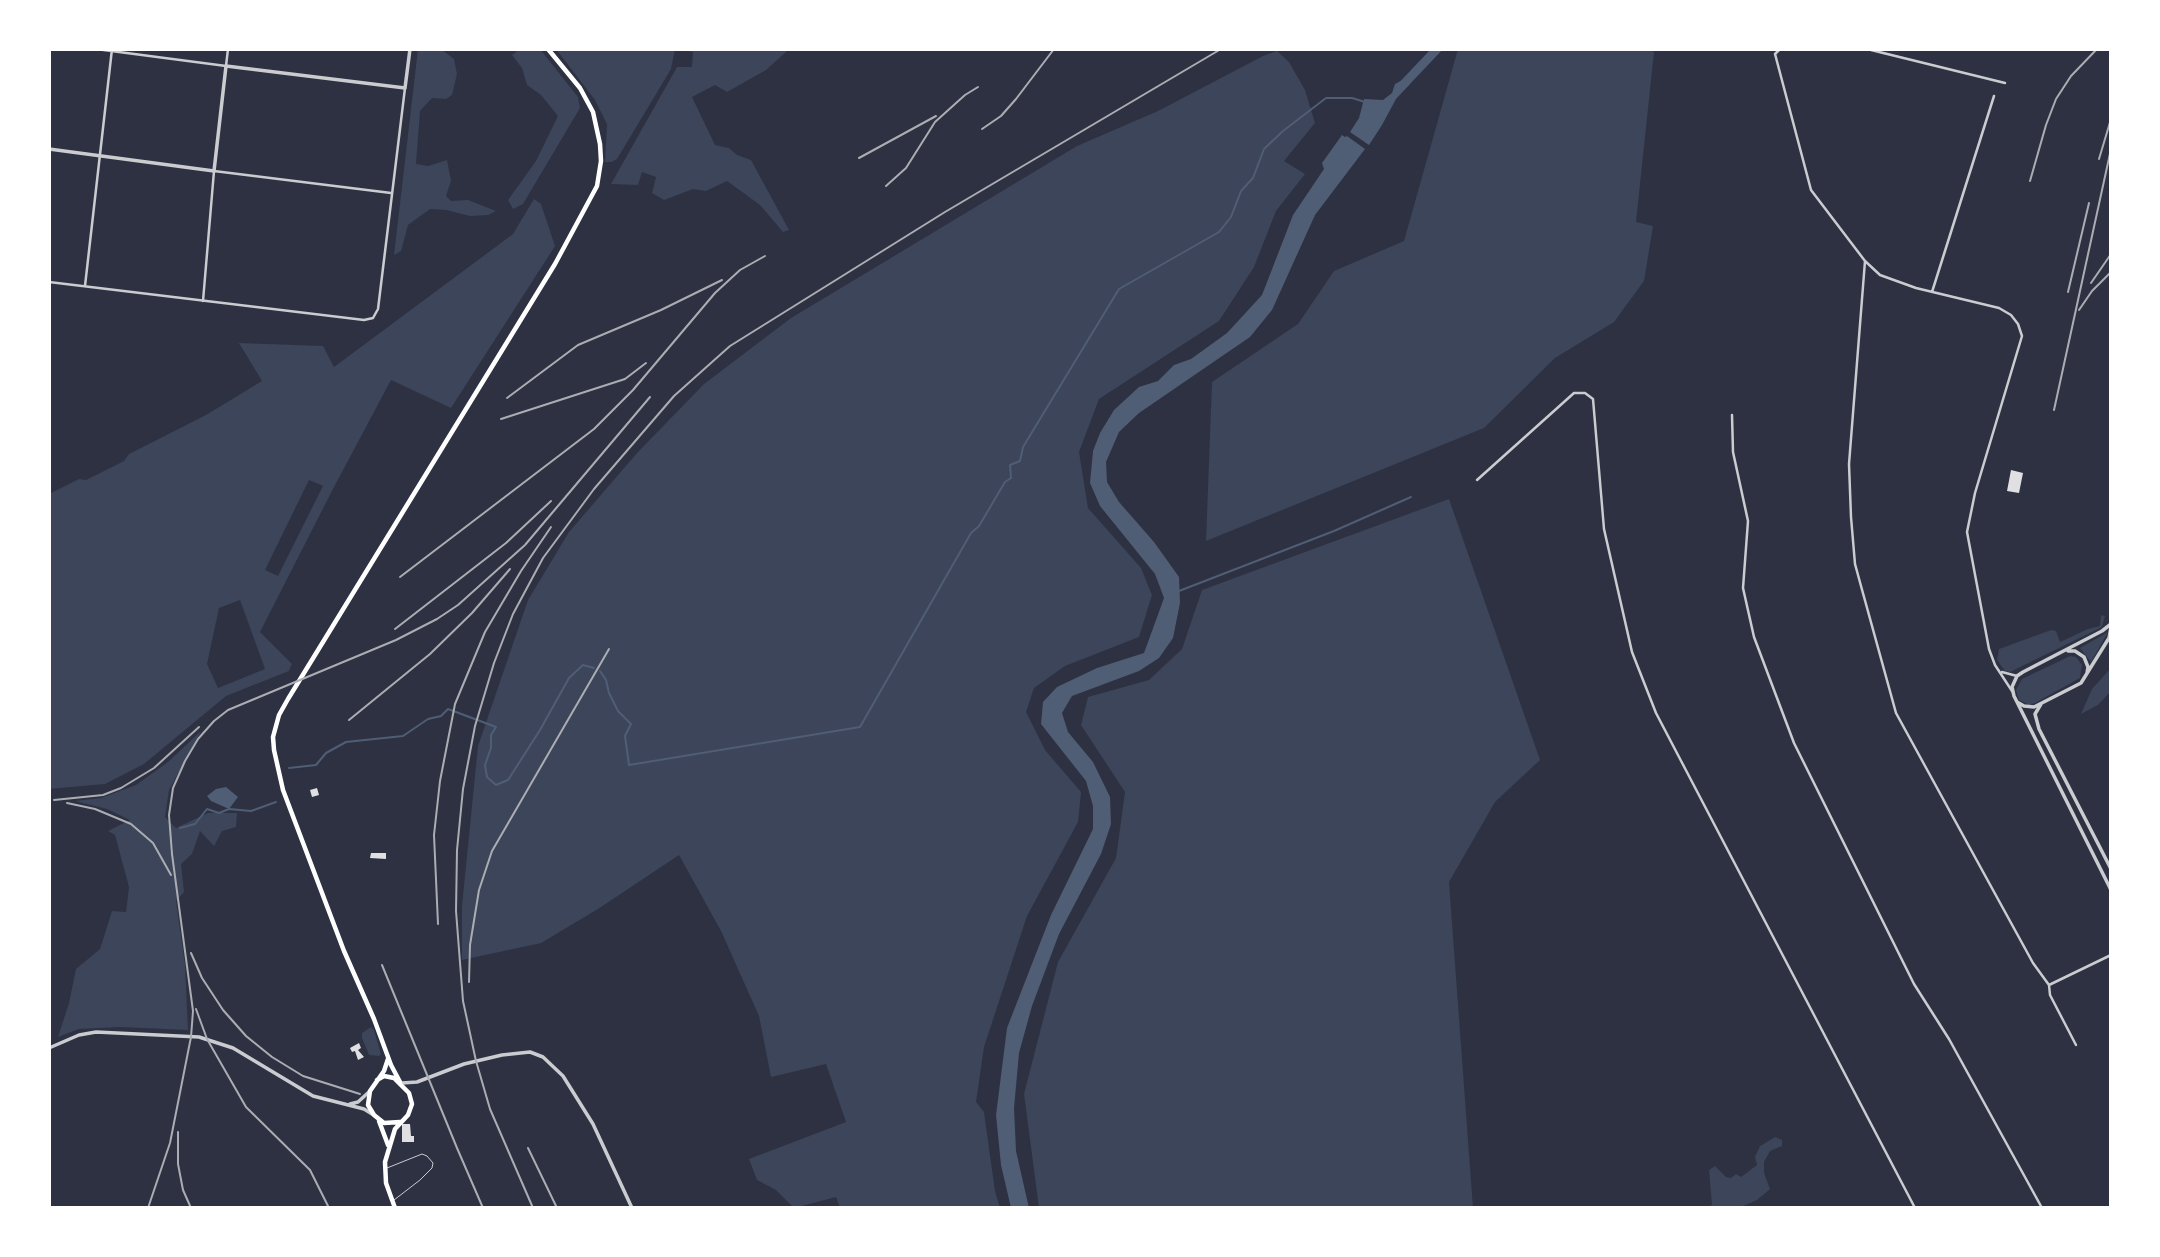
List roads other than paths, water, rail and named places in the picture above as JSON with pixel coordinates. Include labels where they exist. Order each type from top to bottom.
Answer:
[{"type":"main road","points":[[395,1208],[386,1183],[385,1168],[388,1150],[400,1122],[411,1109],[411,1098],[388,1058],[344,951],[278,772],[274,750],[275,727],[279,715],[555,264],[597,186],[600,144],[593,112],[580,88],[548,49]]},
{"type":"main road","points":[[388,1058],[384,1071],[370,1091],[368,1105],[385,1133],[388,1150]]},
{"type":"main road","points":[[377,1080],[388,1076],[401,1083]]},
{"type":"main road","points":[[375,1116],[389,1124],[400,1122]]},
{"type":"street","points":[[96,49],[405,88]]},
{"type":"street","points":[[203,301],[228,49]]},
{"type":"street","points":[[49,282],[364,320],[373,318],[378,309],[410,49]]},
{"type":"street","points":[[1780,49],[1776,54],[1811,190],[1865,261],[1880,275],[1932,292],[1999,308],[2011,315],[2018,324],[2022,336],[1975,493],[1967,532],[1989,649],[2111,890]]},
{"type":"street","points":[[1867,49],[2005,83]]},
{"type":"street","points":[[85,286],[112,50]]},
{"type":"street","points":[[1932,292],[1994,96]]},
{"type":"street","points":[[49,149],[392,194]]},
{"type":"street","points":[[1865,261],[1849,464],[1851,517],[1858,575],[1896,713],[2033,963],[2049,985],[2050,995],[2076,1045]]},
{"type":"street","points":[[1477,480],[1574,393],[1585,393],[1594,399],[1604,529],[1632,652],[1646,689],[1662,725],[1915,1208]]},
{"type":"street","points":[[1732,415],[1732,452],[1748,521],[1743,588],[1754,637],[1794,743],[1914,984],[1949,1039],[2042,1208]]},
{"type":"street","points":[[2012,691],[2013,681],[2017,676],[2111,625]]},
{"type":"street","points":[[2016,700],[2028,707],[2041,704],[2076,687],[2085,678],[2109,638],[2111,625]]},
{"type":"street","points":[[2063,652],[2075,651],[2084,657],[2088,667],[2085,678]]},
{"type":"street","points":[[1999,670],[2006,675],[2017,676]]},
{"type":"street","points":[[2041,704],[2035,714],[2039,729],[2111,869]]},
{"type":"street","points":[[2049,985],[2111,955]]},
{"type":"street","points":[[49,1048],[79,1035],[96,1032],[199,1037],[233,1048],[313,1096],[364,1109],[375,1116]]},
{"type":"street","points":[[401,1083],[417,1082],[483,1059],[530,1052],[543,1057],[563,1076],[593,1124],[632,1208]]},
{"type":"street","points":[[411,1098],[412,1088],[417,1082]]},
{"type":"street","points":[[348,1105],[358,1102],[370,1091]]},
{"type":"lane","points":[[385,1168],[422,1154],[432,1163],[432,1168],[420,1180],[392,1201]]},
{"type":"waterway","points":[[1401,87],[1437,49]]},
{"type":"waterway","points":[[600,671],[618,711],[631,724],[625,736],[629,765],[860,727],[971,533],[979,526],[1005,482],[1011,478],[1010,465],[1020,461],[1023,447],[1119,289],[1219,232],[1231,217],[1241,191],[1253,178],[1264,149],[1326,98],[1352,98],[1365,102]]},
{"type":"waterway","points":[[1179,591],[1334,531],[1411,497]]},
{"type":"waterway","points":[[289,768],[316,765],[326,753],[346,742],[403,736],[428,719],[441,716],[448,709],[496,727],[491,735],[491,748],[485,765],[487,777],[496,785],[508,780],[569,678],[583,665],[594,668]]},
{"type":"waterway","points":[[180,828],[195,824],[207,809],[219,813],[229,809],[251,811],[276,802]]},
{"type":"railway","points":[[982,129],[1001,116],[1054,49]]},
{"type":"railway","points":[[533,1208],[490,1109],[476,1061],[463,1001],[456,911],[457,850],[463,789],[475,726],[494,663],[513,614],[543,558],[594,489],[674,396],[730,346],[945,212],[1221,49]]},
{"type":"railway","points":[[2030,181],[2056,99],[2071,76],[2097,49]]},
{"type":"railway","points":[[886,186],[906,168],[935,122],[978,87]]},
{"type":"railway","points":[[859,158],[936,116]]},
{"type":"railway","points":[[2099,159],[2111,119]]},
{"type":"railway","points":[[2054,410],[2111,149]]},
{"type":"railway","points":[[2068,292],[2089,203]]},
{"type":"railway","points":[[2091,283],[2111,254]]},
{"type":"railway","points":[[400,577],[594,429],[633,390],[715,293],[740,270],[765,256]]},
{"type":"railway","points":[[2079,310],[2092,291],[2111,272]]},
{"type":"railway","points":[[507,398],[578,345],[661,310],[722,280]]},
{"type":"railway","points":[[501,419],[625,379],[646,363]]},
{"type":"railway","points":[[148,1208],[170,1143],[191,1037],[193,1011],[169,815],[173,788],[198,739],[228,710],[396,640],[458,605],[525,545],[650,397]]},
{"type":"railway","points":[[395,629],[506,543],[551,501]]},
{"type":"railway","points":[[438,924],[434,835],[440,781],[455,704],[485,632],[551,527]]},
{"type":"railway","points":[[349,720],[430,654],[472,613],[510,569]]},
{"type":"railway","points":[[469,982],[470,945],[479,890],[492,851],[609,649]]},
{"type":"railway","points":[[54,800],[103,795],[121,788],[154,768],[199,727]]},
{"type":"railway","points":[[67,803],[95,809],[131,824],[153,843],[171,875]]},
{"type":"railway","points":[[191,953],[202,978],[223,1010],[246,1036],[272,1057],[303,1076],[360,1094]]},
{"type":"railway","points":[[382,965],[483,1208]]},
{"type":"railway","points":[[196,1009],[207,1039],[246,1107],[310,1170],[329,1208]]},
{"type":"railway","points":[[178,1132],[178,1164],[183,1190],[191,1208]]},
{"type":"railway","points":[[528,1148],[557,1208]]}]
